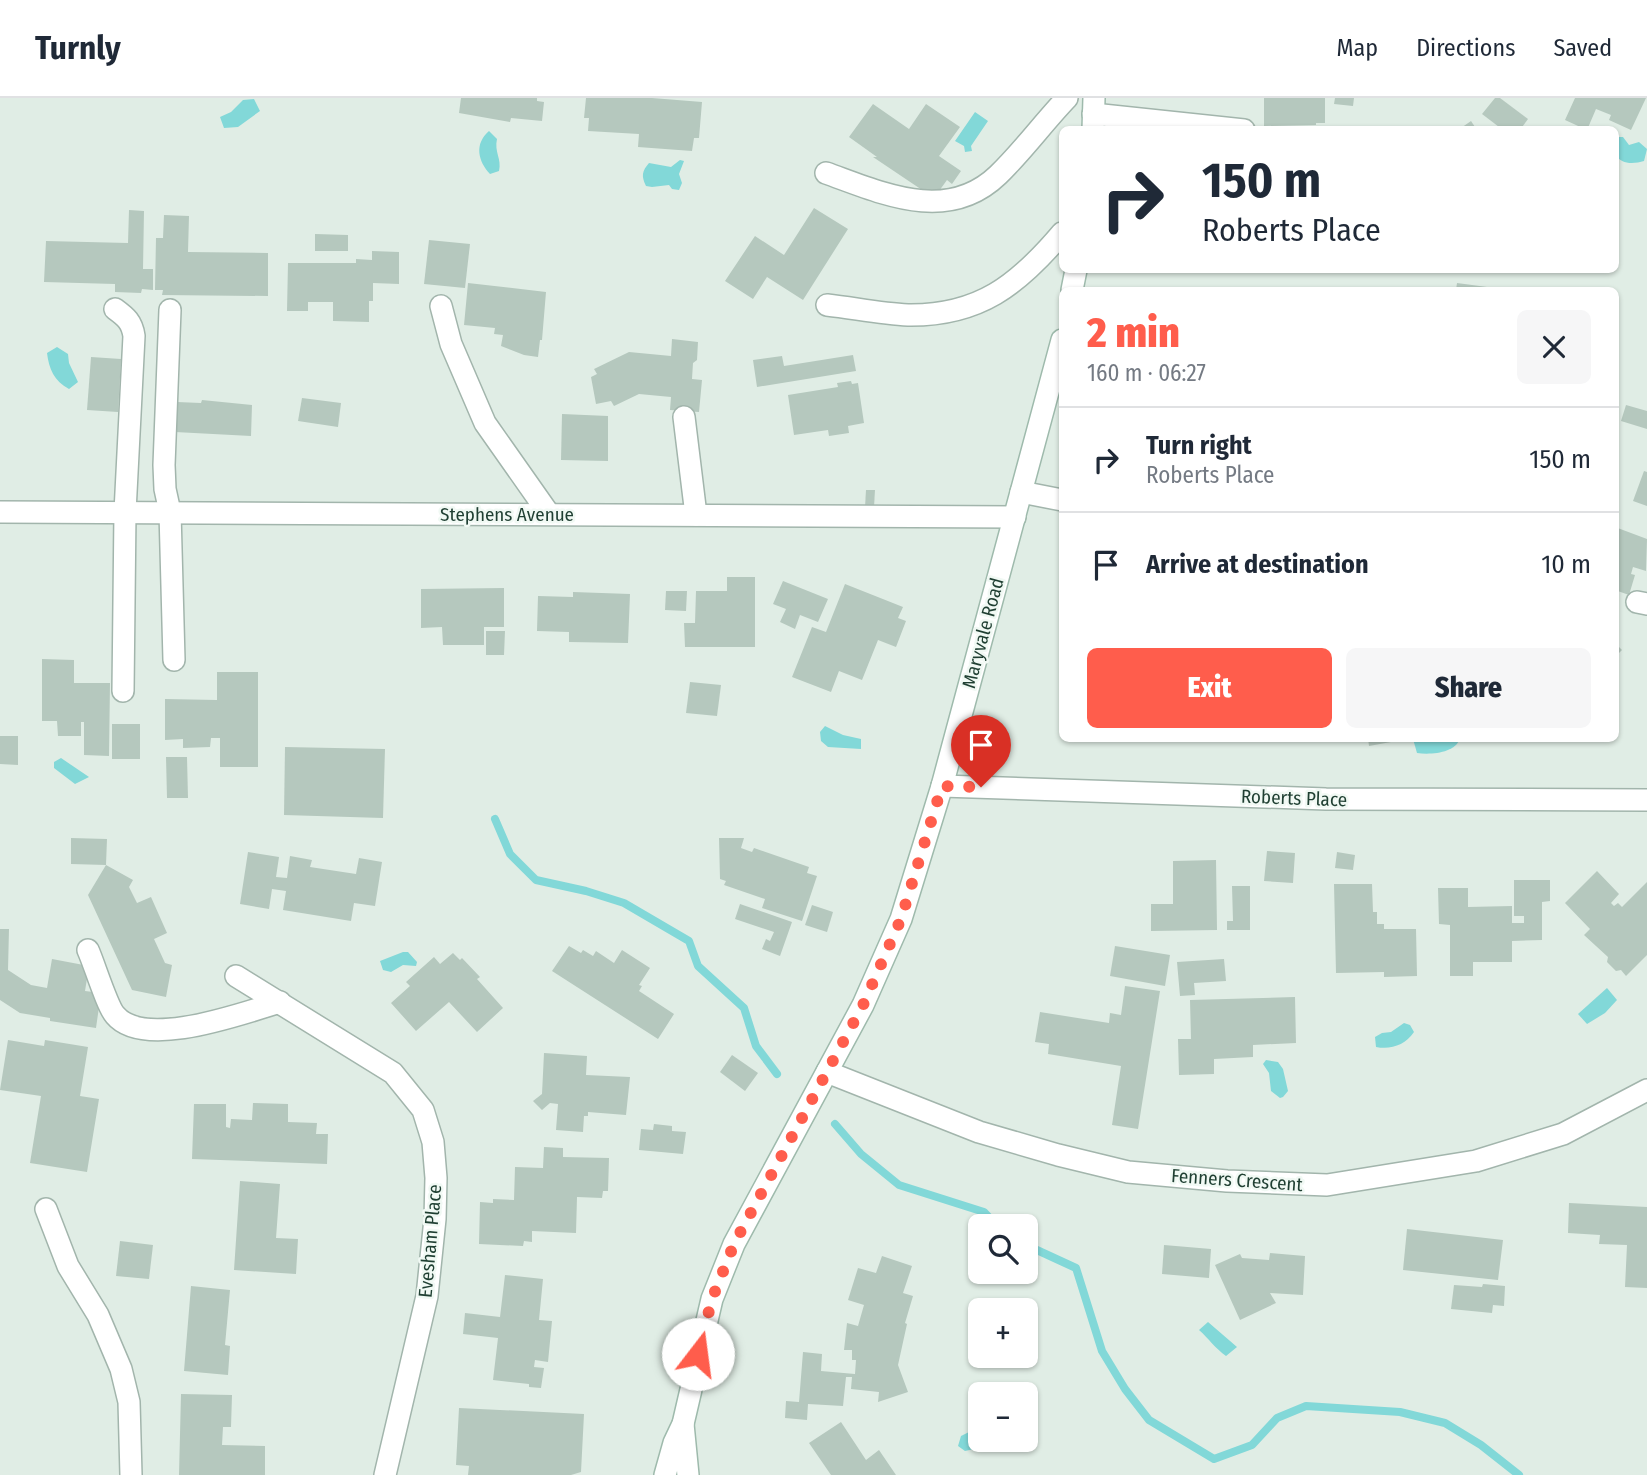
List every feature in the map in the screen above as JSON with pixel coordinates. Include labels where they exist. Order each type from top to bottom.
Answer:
[{"type":"street","points":[[826,173],[892,196],[943,202],[958,200],[998,176],[1067,98]]},
{"type":"street","points":[[1093,114],[1206,126]]},
{"type":"street","points":[[827,306],[905,315],[942,313],[964,307],[1004,290],[1032,267],[1059,236]]},
{"type":"street","points":[[441,306],[451,344],[485,423],[549,514]]},
{"type":"street","points":[[116,309],[127,317],[133,327],[134,336],[125,512],[123,691]]},
{"type":"street","points":[[170,310],[164,453],[165,489],[170,512],[174,660]]},
{"type":"street","name":"Maryvale Road","points":[[665,1475],[674,1443],[683,1424],[712,1299],[734,1244],[863,1005],[901,919],[942,786],[1059,351]]},
{"type":"street","points":[[684,417],[696,515]]},
{"type":"street","points":[[1021,492],[1059,499]]},
{"type":"street","name":"Stephens Avenue","points":[[0,512],[1015,517]]},
{"type":"street","name":"Roberts Place","points":[[942,786],[1326,799],[1647,800]]},
{"type":"street","points":[[88,950],[114,1014],[128,1025],[141,1028],[188,1027],[280,1002]]},
{"type":"street","name":"Evesham Place","points":[[236,976],[393,1073],[423,1110],[433,1142],[435,1219],[427,1296],[385,1475]]},
{"type":"street","name":"Fenners Crescent","points":[[827,1072],[979,1132],[1128,1172],[1227,1181],[1327,1185],[1476,1161],[1563,1134],[1647,1090]]},
{"type":"street","points":[[46,1209],[68,1265],[98,1315],[121,1369],[129,1402],[131,1475]]},
{"type":"street","name":"Maryvale Road","points":[[683,1424],[688,1475]]},
{"type":"water","points":[[254,99],[260,111],[238,127],[224,128],[220,117],[231,112],[243,100]]},
{"type":"water","points":[[975,112],[988,121],[971,146],[972,151],[965,152],[964,146],[955,141]]},
{"type":"water","points":[[489,131],[497,139],[496,148],[500,163],[499,171],[490,174],[479,153],[481,141]]},
{"type":"water","points":[[1619,137],[1623,137],[1629,145],[1639,142],[1647,149],[1644,161],[1628,163],[1621,160]]},
{"type":"water","points":[[680,160],[684,161],[679,174],[682,183],[679,190],[672,189],[669,185],[646,186],[643,174],[649,163],[671,167]]},
{"type":"water","points":[[57,347],[68,354],[78,382],[69,389],[56,378],[49,364],[47,353]]},
{"type":"water","points":[[825,726],[843,735],[861,739],[861,749],[828,747],[821,741],[820,732]]},
{"type":"water","points":[[1414,742],[1458,742],[1442,752],[1417,753]]},
{"type":"water","points":[[61,758],[89,777],[75,784],[54,768],[54,762]]},
{"type":"water","points":[[408,952],[417,962],[416,966],[403,965],[391,972],[383,970],[380,961]]},
{"type":"water","points":[[1607,988],[1617,1000],[1605,1013],[1587,1024],[1578,1014]]},
{"type":"water","points":[[1404,1023],[1410,1025],[1414,1032],[1406,1040],[1392,1047],[1376,1047],[1375,1037],[1391,1032]]},
{"type":"water","points":[[1266,1060],[1278,1062],[1283,1069],[1288,1091],[1283,1097],[1280,1098],[1271,1091],[1269,1073],[1263,1064]]},
{"type":"water","points":[[1208,1322],[1237,1347],[1226,1356],[1199,1330]]},
{"type":"water","points":[[968,1432],[968,1450],[958,1446],[961,1436]]},
{"type":"building","points":[[461,98],[537,98],[537,101],[544,102],[542,121],[511,118],[510,122],[459,113]]},
{"type":"building","points":[[586,98],[652,98],[702,102],[699,138],[694,138],[692,151],[638,147],[639,134],[588,131],[589,118],[584,118]]},
{"type":"building","points":[[1264,98],[1325,98],[1325,123],[1264,126]]},
{"type":"building","points":[[1335,98],[1354,98],[1353,106],[1334,104]]},
{"type":"building","points":[[1495,98],[1500,98],[1528,119],[1523,126],[1498,126],[1482,114]]},
{"type":"building","points":[[1575,98],[1646,98],[1631,130],[1609,120],[1611,115],[1596,109],[1589,126],[1578,126],[1565,120]]},
{"type":"building","points":[[873,104],[909,129],[926,104],[960,127],[939,156],[961,171],[952,184],[947,180],[934,198],[873,157],[877,157],[849,137]]},
{"type":"building","points":[[814,208],[848,229],[803,300],[767,277],[753,299],[725,281],[755,236],[784,255]]},
{"type":"building","points":[[129,210],[144,211],[143,269],[153,269],[153,290],[142,289],[141,293],[115,292],[115,284],[44,282],[46,241],[128,243]]},
{"type":"building","points":[[164,215],[189,216],[188,252],[268,253],[268,296],[162,295],[163,290],[155,290],[156,238],[163,238]]},
{"type":"building","points":[[315,234],[348,235],[348,251],[315,251]]},
{"type":"building","points":[[429,240],[470,244],[465,288],[424,284]]},
{"type":"building","points":[[372,251],[399,252],[399,284],[373,283],[373,301],[369,301],[369,322],[333,321],[333,302],[308,302],[308,311],[287,311],[288,263],[356,263],[356,259],[372,260]]},
{"type":"building","points":[[468,283],[546,292],[538,357],[501,346],[503,335],[494,334],[495,328],[464,325]]},
{"type":"building","points":[[1457,283],[1487,287],[1456,287]]},
{"type":"building","points":[[672,339],[698,342],[692,379],[702,380],[699,412],[670,410],[671,397],[639,394],[614,406],[611,401],[596,404],[591,377],[597,374],[594,369],[629,352],[671,356]]},
{"type":"building","points":[[853,355],[856,371],[757,387],[753,360],[782,356],[784,366]]},
{"type":"building","points":[[91,357],[121,359],[118,412],[87,410]]},
{"type":"building","points":[[851,381],[852,384],[858,383],[864,423],[848,426],[849,433],[829,436],[828,430],[794,435],[788,395],[838,387],[837,383]]},
{"type":"building","points":[[302,398],[341,403],[338,427],[298,421]]},
{"type":"building","points":[[202,400],[252,405],[251,436],[175,432],[177,402],[201,403]]},
{"type":"building","points":[[1626,405],[1647,411],[1647,429],[1621,421]]},
{"type":"building","points":[[562,414],[608,416],[608,461],[561,460]]},
{"type":"building","points":[[1644,471],[1647,472],[1647,506],[1633,501]]},
{"type":"building","points":[[866,490],[875,490],[874,507],[865,507]]},
{"type":"building","points":[[1619,528],[1647,539],[1646,571],[1633,567],[1631,574],[1635,575],[1629,595],[1619,591]]},
{"type":"building","points":[[727,577],[755,577],[755,647],[685,647],[684,623],[695,623],[696,591],[727,591]]},
{"type":"building","points":[[783,581],[828,599],[818,622],[800,615],[795,629],[780,622],[786,609],[773,604]]},
{"type":"building","points":[[845,584],[903,607],[898,618],[906,621],[896,647],[878,640],[862,680],[839,671],[831,692],[792,677],[812,627],[826,632]]},
{"type":"building","points":[[504,588],[504,627],[484,627],[484,645],[443,645],[442,627],[421,628],[421,589]]},
{"type":"building","points":[[666,591],[687,591],[686,611],[665,610]]},
{"type":"building","points":[[573,592],[630,594],[628,643],[569,642],[569,632],[537,631],[538,596],[573,597]]},
{"type":"building","points":[[486,631],[505,631],[504,655],[486,655]]},
{"type":"building","points":[[42,659],[74,660],[74,683],[110,683],[109,756],[84,755],[84,722],[81,722],[81,736],[58,736],[57,721],[42,721]]},
{"type":"building","points":[[217,672],[258,672],[258,767],[220,767],[220,738],[211,738],[210,747],[183,748],[183,739],[165,740],[165,699],[217,700]]},
{"type":"building","points":[[690,682],[721,685],[717,716],[686,713]]},
{"type":"building","points":[[112,724],[140,724],[140,759],[112,759]]},
{"type":"building","points":[[0,736],[18,736],[18,765],[0,764]]},
{"type":"building","points":[[1368,742],[1391,742],[1369,746]]},
{"type":"building","points":[[285,747],[385,749],[383,818],[284,815]]},
{"type":"building","points":[[166,757],[187,757],[188,798],[167,798]]},
{"type":"building","points":[[71,838],[107,839],[106,865],[71,864]]},
{"type":"building","points":[[719,838],[744,838],[741,848],[752,852],[754,848],[809,867],[807,873],[817,876],[802,921],[762,908],[765,899],[724,885],[726,881],[720,879]]},
{"type":"building","points":[[1267,851],[1295,853],[1293,883],[1264,881]]},
{"type":"building","points":[[248,852],[279,857],[276,877],[287,878],[290,856],[312,860],[310,867],[356,874],[359,858],[382,862],[375,906],[354,903],[351,921],[283,910],[286,891],[272,889],[269,909],[240,904]]},
{"type":"building","points":[[1337,852],[1355,855],[1353,870],[1335,868]]},
{"type":"building","points":[[1216,860],[1217,930],[1151,931],[1151,904],[1173,904],[1173,861]]},
{"type":"building","points":[[106,865],[133,880],[129,887],[137,903],[151,897],[167,933],[154,939],[165,963],[172,965],[166,997],[132,990],[88,895]]},
{"type":"building","points":[[1597,871],[1619,894],[1611,903],[1614,906],[1618,903],[1622,907],[1647,882],[1647,955],[1626,976],[1621,970],[1616,971],[1607,962],[1608,957],[1584,935],[1590,929],[1565,903]]},
{"type":"building","points":[[1514,880],[1550,880],[1550,901],[1542,902],[1542,940],[1512,941],[1512,962],[1473,962],[1473,976],[1450,976],[1450,925],[1439,924],[1438,888],[1468,888],[1468,907],[1512,906],[1512,923],[1524,923],[1524,916],[1514,916]]},
{"type":"building","points":[[1334,884],[1372,884],[1373,912],[1377,912],[1377,924],[1384,924],[1384,929],[1416,929],[1417,976],[1384,977],[1384,972],[1336,973]]},
{"type":"building","points":[[1232,886],[1250,886],[1250,930],[1227,930],[1227,921],[1233,921]]},
{"type":"building","points":[[740,904],[792,922],[780,956],[762,949],[766,939],[770,941],[774,932],[735,919]]},
{"type":"building","points":[[812,905],[833,912],[827,932],[805,925]]},
{"type":"building","points":[[0,929],[9,929],[8,970],[31,985],[47,988],[52,959],[89,966],[85,991],[101,993],[96,1028],[20,1013],[0,1000]]},
{"type":"building","points":[[569,946],[593,956],[596,951],[614,963],[622,950],[650,968],[639,985],[642,986],[639,991],[674,1014],[658,1039],[552,971]]},
{"type":"building","points":[[1115,946],[1170,955],[1165,986],[1110,976]]},
{"type":"building","points":[[453,953],[460,960],[462,958],[480,977],[477,979],[503,1008],[477,1032],[449,1002],[416,1031],[391,1003],[410,986],[406,982],[434,957],[440,964]]},
{"type":"building","points":[[1224,959],[1226,981],[1194,983],[1195,995],[1180,996],[1177,962]]},
{"type":"building","points":[[1125,986],[1160,991],[1138,1129],[1112,1125],[1121,1066],[1048,1054],[1049,1044],[1035,1042],[1040,1012],[1109,1023],[1110,1013],[1121,1015]]},
{"type":"building","points":[[1295,997],[1296,1043],[1253,1045],[1253,1057],[1214,1059],[1214,1074],[1179,1075],[1178,1039],[1191,1039],[1190,1000]]},
{"type":"building","points":[[8,1040],[44,1046],[45,1040],[88,1047],[80,1096],[99,1099],[87,1172],[30,1163],[41,1096],[0,1090]]},
{"type":"building","points":[[544,1053],[587,1056],[586,1075],[630,1077],[626,1115],[588,1112],[588,1116],[584,1116],[583,1132],[556,1130],[558,1104],[550,1103],[542,1110],[533,1101],[542,1094]]},
{"type":"building","points":[[732,1055],[758,1073],[745,1091],[720,1072]]},
{"type":"building","points":[[253,1103],[288,1104],[288,1122],[317,1123],[316,1134],[328,1134],[327,1164],[192,1159],[194,1104],[226,1104],[226,1127],[230,1128],[231,1119],[252,1120]]},
{"type":"building","points":[[654,1124],[672,1126],[672,1131],[686,1132],[683,1154],[639,1150],[641,1129],[653,1130]]},
{"type":"building","points":[[544,1147],[563,1148],[563,1157],[609,1158],[608,1191],[603,1191],[602,1198],[577,1197],[576,1233],[532,1231],[532,1242],[524,1241],[523,1246],[479,1244],[480,1202],[493,1203],[493,1199],[514,1200],[515,1167],[543,1168]]},
{"type":"building","points":[[240,1181],[280,1184],[276,1238],[298,1239],[296,1274],[234,1270]]},
{"type":"building","points":[[1569,1203],[1647,1207],[1647,1288],[1625,1287],[1627,1245],[1599,1244],[1600,1235],[1568,1233]]},
{"type":"building","points":[[1407,1229],[1503,1240],[1498,1280],[1403,1270]]},
{"type":"building","points":[[120,1241],[153,1245],[149,1279],[116,1276]]},
{"type":"building","points":[[1164,1245],[1211,1249],[1209,1278],[1162,1274]]},
{"type":"building","points":[[1270,1253],[1305,1256],[1303,1295],[1270,1293],[1276,1303],[1240,1320],[1215,1265],[1240,1254],[1242,1258],[1269,1260]]},
{"type":"building","points":[[882,1256],[912,1266],[903,1293],[913,1296],[898,1365],[908,1392],[878,1402],[879,1392],[851,1389],[852,1377],[846,1377],[843,1406],[808,1404],[807,1420],[785,1418],[786,1401],[799,1402],[803,1352],[822,1354],[821,1371],[855,1374],[856,1360],[852,1360],[852,1350],[844,1350],[847,1323],[858,1326],[864,1305],[848,1300],[858,1268],[876,1273]]},
{"type":"building","points":[[505,1275],[543,1279],[539,1320],[552,1321],[548,1362],[535,1360],[534,1367],[544,1368],[541,1388],[493,1380],[498,1338],[463,1334],[465,1313],[500,1317]]},
{"type":"building","points":[[1483,1284],[1505,1286],[1504,1306],[1493,1305],[1492,1313],[1451,1309],[1454,1285],[1482,1287]]},
{"type":"building","points":[[191,1286],[230,1290],[225,1345],[230,1346],[228,1375],[184,1371]]},
{"type":"building","points":[[181,1394],[232,1395],[231,1427],[223,1427],[222,1445],[265,1446],[265,1475],[179,1475]]},
{"type":"building","points":[[459,1408],[584,1414],[581,1472],[571,1475],[468,1475],[469,1466],[456,1465]]},
{"type":"building","points":[[841,1422],[866,1460],[879,1450],[896,1475],[831,1475],[809,1443]]},
{"type":"waterway","points":[[495,819],[510,854],[536,880],[624,903],[689,941],[698,966],[744,1008],[756,1046],[777,1074]]},
{"type":"waterway","points":[[835,1124],[861,1154],[899,1185],[986,1214]]},
{"type":"waterway","points":[[1038,1251],[1076,1268],[1102,1351],[1125,1389],[1149,1420],[1214,1459],[1252,1445],[1277,1418],[1306,1406],[1400,1412],[1445,1423],[1481,1445],[1519,1475]]},
{"type":"route","points":[[698,1354],[712,1299],[734,1244],[863,1005],[901,919],[942,786],[981,787]]}]
